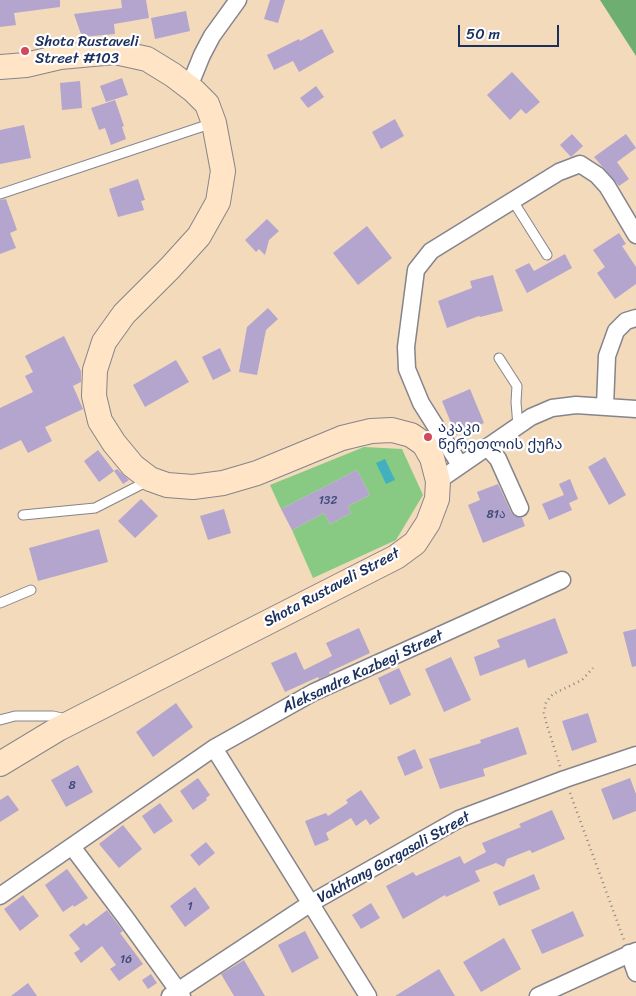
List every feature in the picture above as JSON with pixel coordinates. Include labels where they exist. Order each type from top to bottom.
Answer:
[{"type":"main road","name":"Shota Rustaveli Street","points":[[0,67],[26,65],[60,57],[116,52],[146,59],[189,87],[207,104],[214,123],[223,171],[218,202],[199,236],[124,314],[104,342],[95,370],[94,396],[100,421],[114,444],[132,466],[150,479],[167,485],[193,487],[223,483],[257,473],[342,438],[371,430],[392,430],[411,435],[424,444],[432,458],[438,480],[437,499],[428,523],[415,543],[396,557],[73,721],[0,764]]},
{"type":"street","points":[[189,87],[212,36],[238,0]]},
{"type":"street","points":[[460,465],[421,403],[407,369],[406,347],[416,270],[431,251],[558,172],[580,164],[598,175],[607,186],[636,235]]},
{"type":"street","points":[[605,406],[607,356],[616,331],[626,321],[636,318]]},
{"type":"street","points":[[438,480],[531,417],[552,408],[576,405],[636,409]]},
{"type":"street","points":[[488,447],[502,467],[520,508]]},
{"type":"street","name":"Aleksandre Kazbegi Street","points":[[0,896],[73,848],[134,802],[214,748],[314,692],[562,580]]},
{"type":"street","points":[[214,748],[368,996]]},
{"type":"street","name":"Vakhtang Gorgasali Street","points":[[177,994],[311,904],[459,819],[564,779],[636,755]]},
{"type":"street","points":[[73,848],[125,916],[177,994]]},
{"type":"street","points":[[538,996],[632,952],[636,973]]},
{"type":"lane","points":[[0,194],[214,123]]},
{"type":"lane","points":[[513,201],[547,255]]},
{"type":"lane","points":[[499,358],[517,386],[518,426]]},
{"type":"lane","points":[[23,515],[96,508],[150,479]]},
{"type":"lane","points":[[0,604],[31,590]]},
{"type":"lane","points":[[0,720],[15,716],[52,716],[73,721]]},
{"type":"path","points":[[593,668],[582,680],[553,694],[546,702],[544,713],[564,779],[632,952]]},
{"type":"green space","points":[[600,0],[636,0],[636,56]]},
{"type":"green space","points":[[364,447],[402,449],[423,495],[396,540],[313,578],[292,530],[324,513],[330,524],[351,513],[348,506],[370,495],[357,470],[281,509],[270,485]]},
{"type":"water","points":[[385,459],[395,480],[386,484],[376,463]]},
{"type":"building","points":[[0,0],[60,0],[60,7],[14,13],[16,25],[0,27]]},
{"type":"building","points":[[121,0],[146,0],[149,18],[114,24],[115,34],[82,37],[74,14],[122,8]]},
{"type":"building","points":[[270,0],[285,0],[278,23],[264,19]]},
{"type":"building","points":[[186,11],[190,31],[155,39],[151,18]]},
{"type":"building","points":[[322,29],[334,52],[299,72],[293,61],[274,70],[267,55]]},
{"type":"building","points":[[512,72],[540,102],[526,114],[521,109],[510,120],[487,95]]},
{"type":"building","points":[[122,78],[128,95],[106,102],[100,86]]},
{"type":"building","points":[[80,81],[82,108],[62,110],[60,83]]},
{"type":"building","points":[[316,86],[324,97],[308,108],[300,98]]},
{"type":"building","points":[[115,100],[124,126],[122,127],[126,139],[111,145],[105,128],[99,130],[91,108]]},
{"type":"building","points":[[395,119],[404,136],[381,149],[372,132]]},
{"type":"building","points":[[24,125],[31,158],[0,164],[0,130]]},
{"type":"building","points":[[572,134],[583,146],[571,157],[560,145]]},
{"type":"building","points":[[626,134],[636,148],[617,162],[629,179],[619,186],[594,157]]},
{"type":"building","points":[[138,179],[145,200],[141,201],[144,210],[118,217],[109,189]]},
{"type":"building","points":[[6,199],[17,230],[10,233],[16,248],[0,254],[0,200]]},
{"type":"building","points":[[267,219],[279,231],[269,240],[265,255],[259,249],[256,252],[245,240]]},
{"type":"building","points":[[367,226],[392,258],[358,285],[333,253]]},
{"type":"building","points":[[619,233],[626,244],[622,246],[636,267],[636,284],[615,299],[597,273],[605,267],[593,250]]},
{"type":"building","points":[[565,254],[572,268],[527,293],[515,270],[529,263],[534,271]]},
{"type":"building","points":[[493,275],[503,311],[479,316],[447,328],[438,301],[472,288],[470,281]]},
{"type":"building","points":[[268,308],[278,319],[266,330],[257,375],[239,372],[247,327]]},
{"type":"building","points":[[64,336],[81,371],[81,382],[73,386],[83,409],[45,427],[52,441],[28,453],[21,440],[0,450],[0,408],[33,392],[25,376],[33,372],[25,356]]},
{"type":"building","points":[[220,348],[231,371],[213,380],[202,357]]},
{"type":"building","points":[[176,360],[189,382],[145,407],[133,385]]},
{"type":"building","points":[[470,389],[484,423],[456,435],[442,401]]},
{"type":"building","points":[[98,450],[114,471],[99,482],[84,461]]},
{"type":"building","points":[[605,457],[626,495],[609,505],[588,467]]},
{"type":"building","points":[[117,469],[129,480],[123,484],[114,471]]},
{"type":"building","points":[[357,470],[370,495],[348,506],[351,513],[330,524],[324,513],[292,530],[281,509]]},
{"type":"building","points":[[570,479],[578,499],[569,503],[572,510],[549,520],[542,504],[564,495],[559,484]]},
{"type":"building","points":[[498,484],[511,512],[515,516],[522,518],[525,526],[483,543],[468,505],[480,500],[477,492]]},
{"type":"building","points":[[141,499],[158,516],[135,538],[118,521]]},
{"type":"building","points":[[224,509],[231,533],[208,540],[200,516]]},
{"type":"building","points":[[99,529],[108,562],[38,581],[29,548]]},
{"type":"building","points":[[555,618],[568,653],[528,668],[525,659],[480,676],[474,657],[500,647],[497,640]]},
{"type":"building","points":[[359,628],[370,653],[329,672],[330,674],[319,679],[318,677],[285,692],[271,663],[296,652],[304,670],[332,656],[326,643]]},
{"type":"building","points":[[636,629],[636,666],[632,667],[623,632]]},
{"type":"building","points":[[451,657],[471,700],[444,712],[425,669]]},
{"type":"building","points":[[399,668],[411,695],[390,705],[378,678]]},
{"type":"building","points":[[176,703],[193,727],[153,757],[136,732]]},
{"type":"building","points":[[588,713],[597,742],[572,751],[562,721]]},
{"type":"building","points":[[518,727],[527,754],[483,769],[485,776],[440,789],[429,759],[481,743],[480,740]]},
{"type":"building","points":[[415,749],[423,768],[405,776],[397,757]]},
{"type":"building","points":[[78,765],[93,792],[66,807],[51,780]]},
{"type":"building","points":[[198,778],[210,795],[206,798],[207,800],[193,810],[180,791]]},
{"type":"building","points":[[630,778],[636,794],[636,811],[613,820],[601,789]]},
{"type":"building","points":[[361,790],[380,818],[370,825],[366,819],[356,826],[351,818],[326,833],[329,840],[315,846],[305,821],[326,813],[328,816],[348,803],[346,800]]},
{"type":"building","points":[[8,795],[19,810],[0,822],[0,800]]},
{"type":"building","points":[[160,803],[173,821],[154,834],[142,816]]},
{"type":"building","points":[[552,810],[565,839],[532,853],[530,850],[507,859],[504,867],[496,863],[475,871],[480,881],[446,897],[445,895],[403,919],[386,886],[413,872],[416,876],[460,856],[464,864],[486,852],[482,843],[521,827],[519,824]]},
{"type":"building","points":[[123,825],[142,849],[119,868],[99,844]]},
{"type":"building","points":[[206,842],[215,853],[199,866],[190,855]]},
{"type":"building","points":[[67,869],[88,898],[63,912],[45,885]]},
{"type":"building","points":[[534,874],[540,889],[499,906],[493,892]]},
{"type":"building","points":[[195,887],[210,908],[185,927],[170,906]]},
{"type":"building","points":[[23,895],[39,916],[20,931],[4,909]]},
{"type":"building","points":[[371,903],[380,918],[361,929],[352,915]]},
{"type":"building","points":[[107,910],[123,931],[120,933],[143,964],[119,981],[110,969],[116,965],[102,946],[81,963],[74,953],[80,949],[69,935],[84,923],[86,926]]},
{"type":"building","points":[[573,911],[584,936],[542,954],[531,930]]},
{"type":"building","points":[[305,931],[319,958],[292,973],[278,945]]},
{"type":"building","points":[[504,938],[521,969],[481,992],[463,962]]},
{"type":"building","points":[[244,960],[265,996],[234,996],[221,974]]},
{"type":"building","points":[[439,969],[455,996],[395,996]]},
{"type":"building","points":[[151,974],[157,983],[148,989],[142,980]]},
{"type":"building","points":[[28,983],[37,996],[11,996]]},
{"type":"place","name":"Shota Rustaveli Street #103","points":[[25,51]]},
{"type":"place","name":"აკაკი წერეთლის ქუჩა","points":[[428,437]]}]
